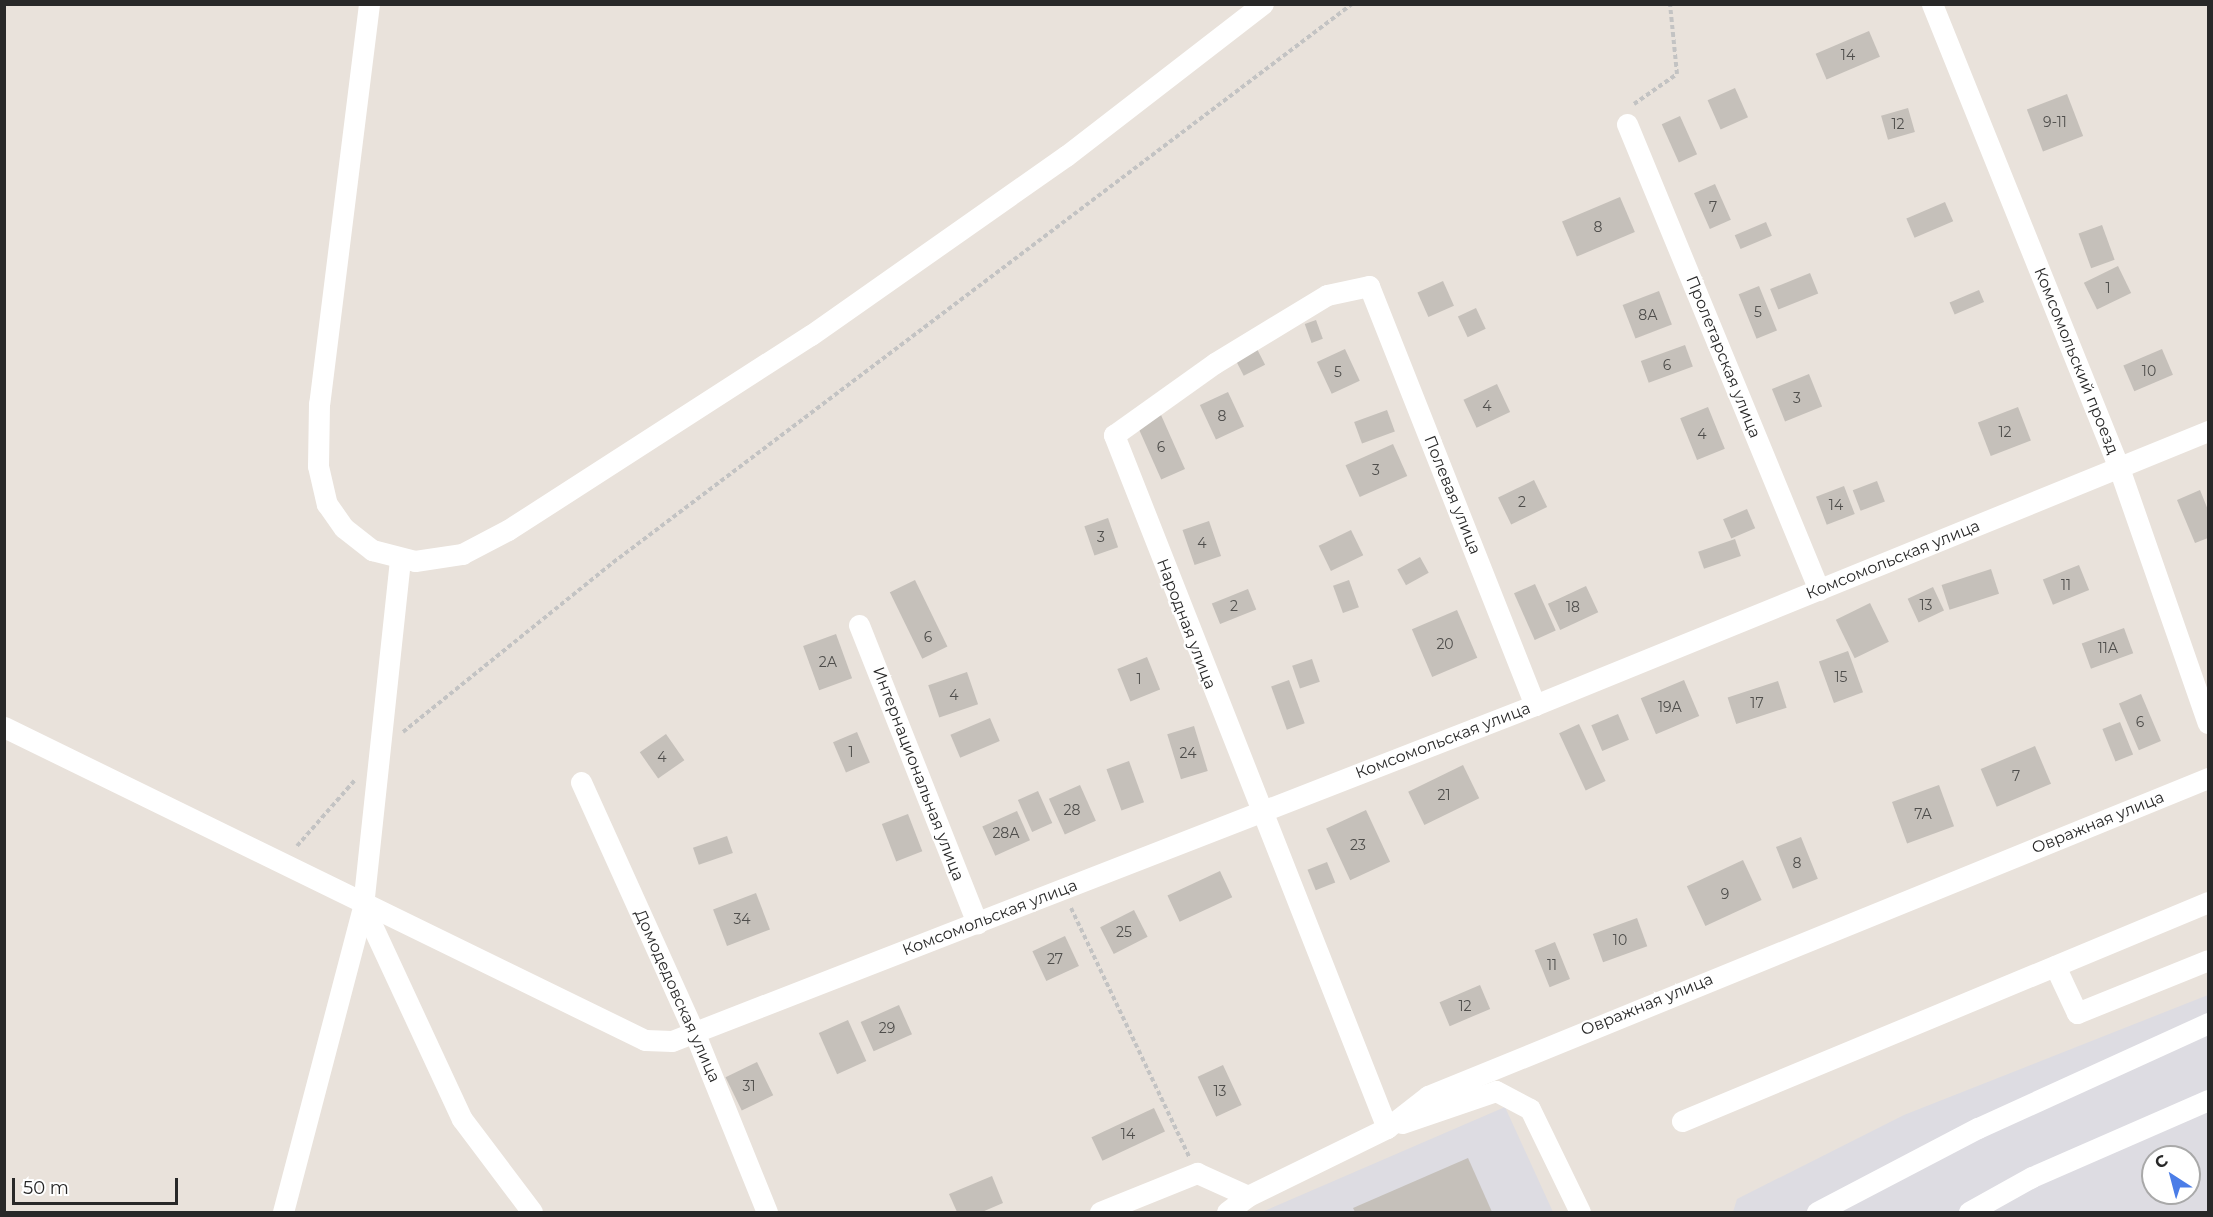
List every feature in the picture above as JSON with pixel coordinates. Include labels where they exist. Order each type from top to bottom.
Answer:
[{"type":"street","points":[[369,4],[317,448],[321,481],[338,521],[361,543],[400,559],[445,559],[479,546],[621,459],[936,250],[1263,4]]},
{"type":"street","name":"Комсомольский проезд","points":[[1932,4],[2119,468],[2208,723]]},
{"type":"street","name":"Пролетарская улица","points":[[1628,124],[1819,590]]},
{"type":"street","name":"Полевая улица","points":[[1114,435],[1215,363],[1327,295],[1369,286],[1535,705]]},
{"type":"street","name":"Комсомольская улица","points":[[4,727],[363,906],[645,1041],[672,1041],[695,1034],[1535,705],[2208,431]]},
{"type":"street","name":"Народная улица","points":[[1114,435],[1259,812],[1387,1128]]},
{"type":"street","points":[[283,1212],[363,906],[382,749],[400,559]]},
{"type":"street","name":"Интернациональная улица","points":[[859,625],[976,923]]},
{"type":"street","name":"Овражная улица","points":[[1227,1212],[1248,1196],[1387,1128],[1428,1096],[2208,778]]},
{"type":"street","name":"Домодедовская улица","points":[[582,782],[695,1034],[767,1212]]},
{"type":"street","points":[[1682,1121],[2208,902]]},
{"type":"street","points":[[363,906],[462,1119],[532,1212]]},
{"type":"street","points":[[2055,966],[2078,1013],[2208,960]]},
{"type":"street","points":[[1817,1212],[1978,1128],[2208,1023]]},
{"type":"street","points":[[1387,1128],[1496,1091],[1530,1109],[1580,1212]]},
{"type":"street","points":[[1969,1212],[2032,1177],[2208,1100]]},
{"type":"street","points":[[1100,1212],[1197,1173],[1248,1196]]},
{"type":"path","points":[[382,749],[619,558],[1352,4]]},
{"type":"path","points":[[1628,124],[1626,110],[1677,74],[1670,4]]},
{"type":"path","points":[[280,865],[358,776]]},
{"type":"path","points":[[1063,890],[1197,1173]]},
{"type":"shaded area","points":[[2208,995],[2208,1212],[1733,1212],[1737,1199],[1904,1115]]},
{"type":"shaded area","points":[[1505,1107],[1553,1212],[1262,1212]]},
{"type":"building","points":[[1869,31],[1880,57],[1827,79],[1816,54]]},
{"type":"building","points":[[1735,88],[1748,117],[1721,129],[1708,100]]},
{"type":"building","points":[[2067,94],[2083,136],[2043,151],[2027,109]]},
{"type":"building","points":[[1908,108],[1915,132],[1888,140],[1881,116]]},
{"type":"building","points":[[1680,116],[1697,154],[1679,163],[1662,124]]},
{"type":"building","points":[[1715,184],[1731,220],[1710,229],[1694,193]]},
{"type":"building","points":[[1620,197],[1635,232],[1577,257],[1562,222]]},
{"type":"building","points":[[1945,202],[1953,221],[1915,238],[1906,218]]},
{"type":"building","points":[[1766,222],[1772,236],[1741,249],[1735,235]]},
{"type":"building","points":[[2102,225],[2115,260],[2091,268],[2079,234]]},
{"type":"building","points":[[2118,266],[2131,293],[2097,310],[2084,283]]},
{"type":"building","points":[[1810,273],[1818,293],[1778,310],[1770,289]]},
{"type":"building","points":[[1443,281],[1454,306],[1428,317],[1417,292]]},
{"type":"building","points":[[1759,286],[1777,331],[1757,339],[1739,294]]},
{"type":"building","points":[[1979,290],[1984,302],[1955,314],[1950,303]]},
{"type":"building","points":[[1659,291],[1672,325],[1635,339],[1623,305]]},
{"type":"building","points":[[1476,308],[1486,329],[1468,337],[1458,316]]},
{"type":"building","points":[[1316,320],[1323,339],[1312,343],[1305,324]]},
{"type":"building","points":[[1685,345],[1693,367],[1649,383],[1641,361]]},
{"type":"building","points":[[1256,347],[1265,365],[1244,376],[1235,358]]},
{"type":"building","points":[[1345,349],[1360,381],[1332,394],[1317,362]]},
{"type":"building","points":[[2162,349],[2173,375],[2134,391],[2123,365]]},
{"type":"building","points":[[1809,374],[1822,406],[1785,421],[1772,389]]},
{"type":"building","points":[[1497,384],[1510,412],[1477,428],[1463,400]]},
{"type":"building","points":[[1228,392],[1244,426],[1216,440],[1200,405]]},
{"type":"building","points":[[1708,407],[1725,449],[1697,460],[1680,418]]},
{"type":"building","points":[[2018,407],[2031,441],[1991,456],[1978,422]]},
{"type":"building","points":[[1387,410],[1395,432],[1362,444],[1354,422]]},
{"type":"building","points":[[1161,415],[1185,469],[1161,479],[1137,426]]},
{"type":"building","points":[[1393,444],[1407,476],[1360,497],[1345,465]]},
{"type":"building","points":[[1534,480],[1547,507],[1511,524],[1498,498]]},
{"type":"building","points":[[1877,481],[1885,502],[1861,511],[1853,490]]},
{"type":"building","points":[[1844,486],[1855,514],[1827,525],[1816,497]]},
{"type":"building","points":[[2200,490],[2208,510],[2208,538],[2195,543],[2177,500]]},
{"type":"building","points":[[1747,509],[1755,528],[1731,538],[1723,519]]},
{"type":"building","points":[[1108,518],[1118,547],[1094,555],[1084,526]]},
{"type":"building","points":[[1209,521],[1221,556],[1195,565],[1183,530]]},
{"type":"building","points":[[1351,530],[1363,555],[1331,571],[1319,546]]},
{"type":"building","points":[[1735,539],[1741,556],[1704,569],[1698,552]]},
{"type":"building","points":[[1420,557],[1429,573],[1406,585],[1397,570]]},
{"type":"building","points":[[2079,565],[2089,590],[2053,605],[2043,580]]},
{"type":"building","points":[[1991,569],[1999,594],[1950,610],[1942,585]]},
{"type":"building","points":[[915,580],[947,647],[922,659],[890,592]]},
{"type":"building","points":[[1349,580],[1359,607],[1343,613],[1333,586]]},
{"type":"building","points":[[1535,584],[1556,631],[1535,640],[1514,593]]},
{"type":"building","points":[[1586,586],[1598,612],[1560,630],[1548,604]]},
{"type":"building","points":[[1933,587],[1944,611],[1919,622],[1908,599]]},
{"type":"building","points":[[1248,589],[1256,609],[1220,624],[1212,604]]},
{"type":"building","points":[[1870,603],[1889,642],[1855,658],[1836,620]]},
{"type":"building","points":[[1457,610],[1477,658],[1432,677],[1412,629]]},
{"type":"building","points":[[2124,628],[2133,653],[2091,669],[2082,643]]},
{"type":"building","points":[[836,634],[852,678],[819,690],[803,646]]},
{"type":"building","points":[[1848,651],[1863,692],[1834,703],[1819,662]]},
{"type":"building","points":[[1147,657],[1160,689],[1130,701],[1117,669]]},
{"type":"building","points":[[1312,659],[1320,682],[1300,689],[1292,666]]},
{"type":"building","points":[[967,672],[978,704],[939,717],[928,685]]},
{"type":"building","points":[[1289,680],[1305,723],[1287,730],[1271,686]]},
{"type":"building","points":[[1684,680],[1699,716],[1656,734],[1641,698]]},
{"type":"building","points":[[1778,681],[1787,708],[1736,724],[1728,697]]},
{"type":"building","points":[[2141,694],[2161,741],[2139,750],[2119,703]]},
{"type":"building","points":[[1618,714],[1629,740],[1602,751],[1591,725]]},
{"type":"building","points":[[990,718],[1000,741],[960,758],[950,735]]},
{"type":"building","points":[[2120,722],[2133,754],[2115,762],[2102,729]]},
{"type":"building","points":[[1579,724],[1606,781],[1586,790],[1559,733]]},
{"type":"building","points":[[1194,726],[1208,771],[1181,779],[1167,734]]},
{"type":"building","points":[[857,732],[870,762],[846,773],[833,742]]},
{"type":"building","points":[[666,734],[684,760],[658,779],[640,752]]},
{"type":"building","points":[[2035,746],[2051,784],[1997,807],[1981,769]]},
{"type":"building","points":[[1129,761],[1144,802],[1121,811],[1106,769]]},
{"type":"building","points":[[1463,765],[1479,798],[1424,825],[1408,792]]},
{"type":"building","points":[[1080,785],[1096,821],[1065,834],[1049,799]]},
{"type":"building","points":[[1939,785],[1954,826],[1907,843],[1892,802]]},
{"type":"building","points":[[1038,791],[1052,823],[1032,832],[1018,800]]},
{"type":"building","points":[[1366,810],[1390,862],[1350,880],[1326,829]]},
{"type":"building","points":[[1017,811],[1030,840],[995,856],[982,826]]},
{"type":"building","points":[[908,814],[922,851],[896,861],[882,824]]},
{"type":"building","points":[[727,836],[733,853],[699,865],[693,848]]},
{"type":"building","points":[[1801,837],[1818,879],[1793,889],[1776,847]]},
{"type":"building","points":[[1743,860],[1762,900],[1705,926],[1687,886]]},
{"type":"building","points":[[1327,862],[1335,882],[1316,890],[1308,870]]},
{"type":"building","points":[[1220,871],[1232,897],[1180,922],[1167,896]]},
{"type":"building","points":[[756,893],[770,929],[727,946],[713,909]]},
{"type":"building","points":[[1134,910],[1148,937],[1114,954],[1100,927]]},
{"type":"building","points":[[1637,918],[1647,946],[1603,962],[1593,934]]},
{"type":"building","points":[[1065,936],[1079,966],[1046,981],[1032,951]]},
{"type":"building","points":[[1555,942],[1570,979],[1550,987],[1535,950]]},
{"type":"building","points":[[1480,985],[1490,1009],[1450,1026],[1439,1002]]},
{"type":"building","points":[[899,1005],[912,1034],[874,1051],[861,1022]]},
{"type":"building","points":[[848,1020],[866,1061],[837,1074],[819,1033]]},
{"type":"building","points":[[757,1062],[773,1095],[742,1111],[726,1077]]},
{"type":"building","points":[[1223,1065],[1242,1105],[1216,1117],[1198,1077]]},
{"type":"building","points":[[1154,1108],[1165,1132],[1102,1161],[1091,1137]]},
{"type":"building","points":[[1468,1158],[1492,1212],[1355,1212],[1353,1208]]},
{"type":"building","points":[[992,1176],[1003,1203],[982,1212],[957,1212],[949,1194]]}]
